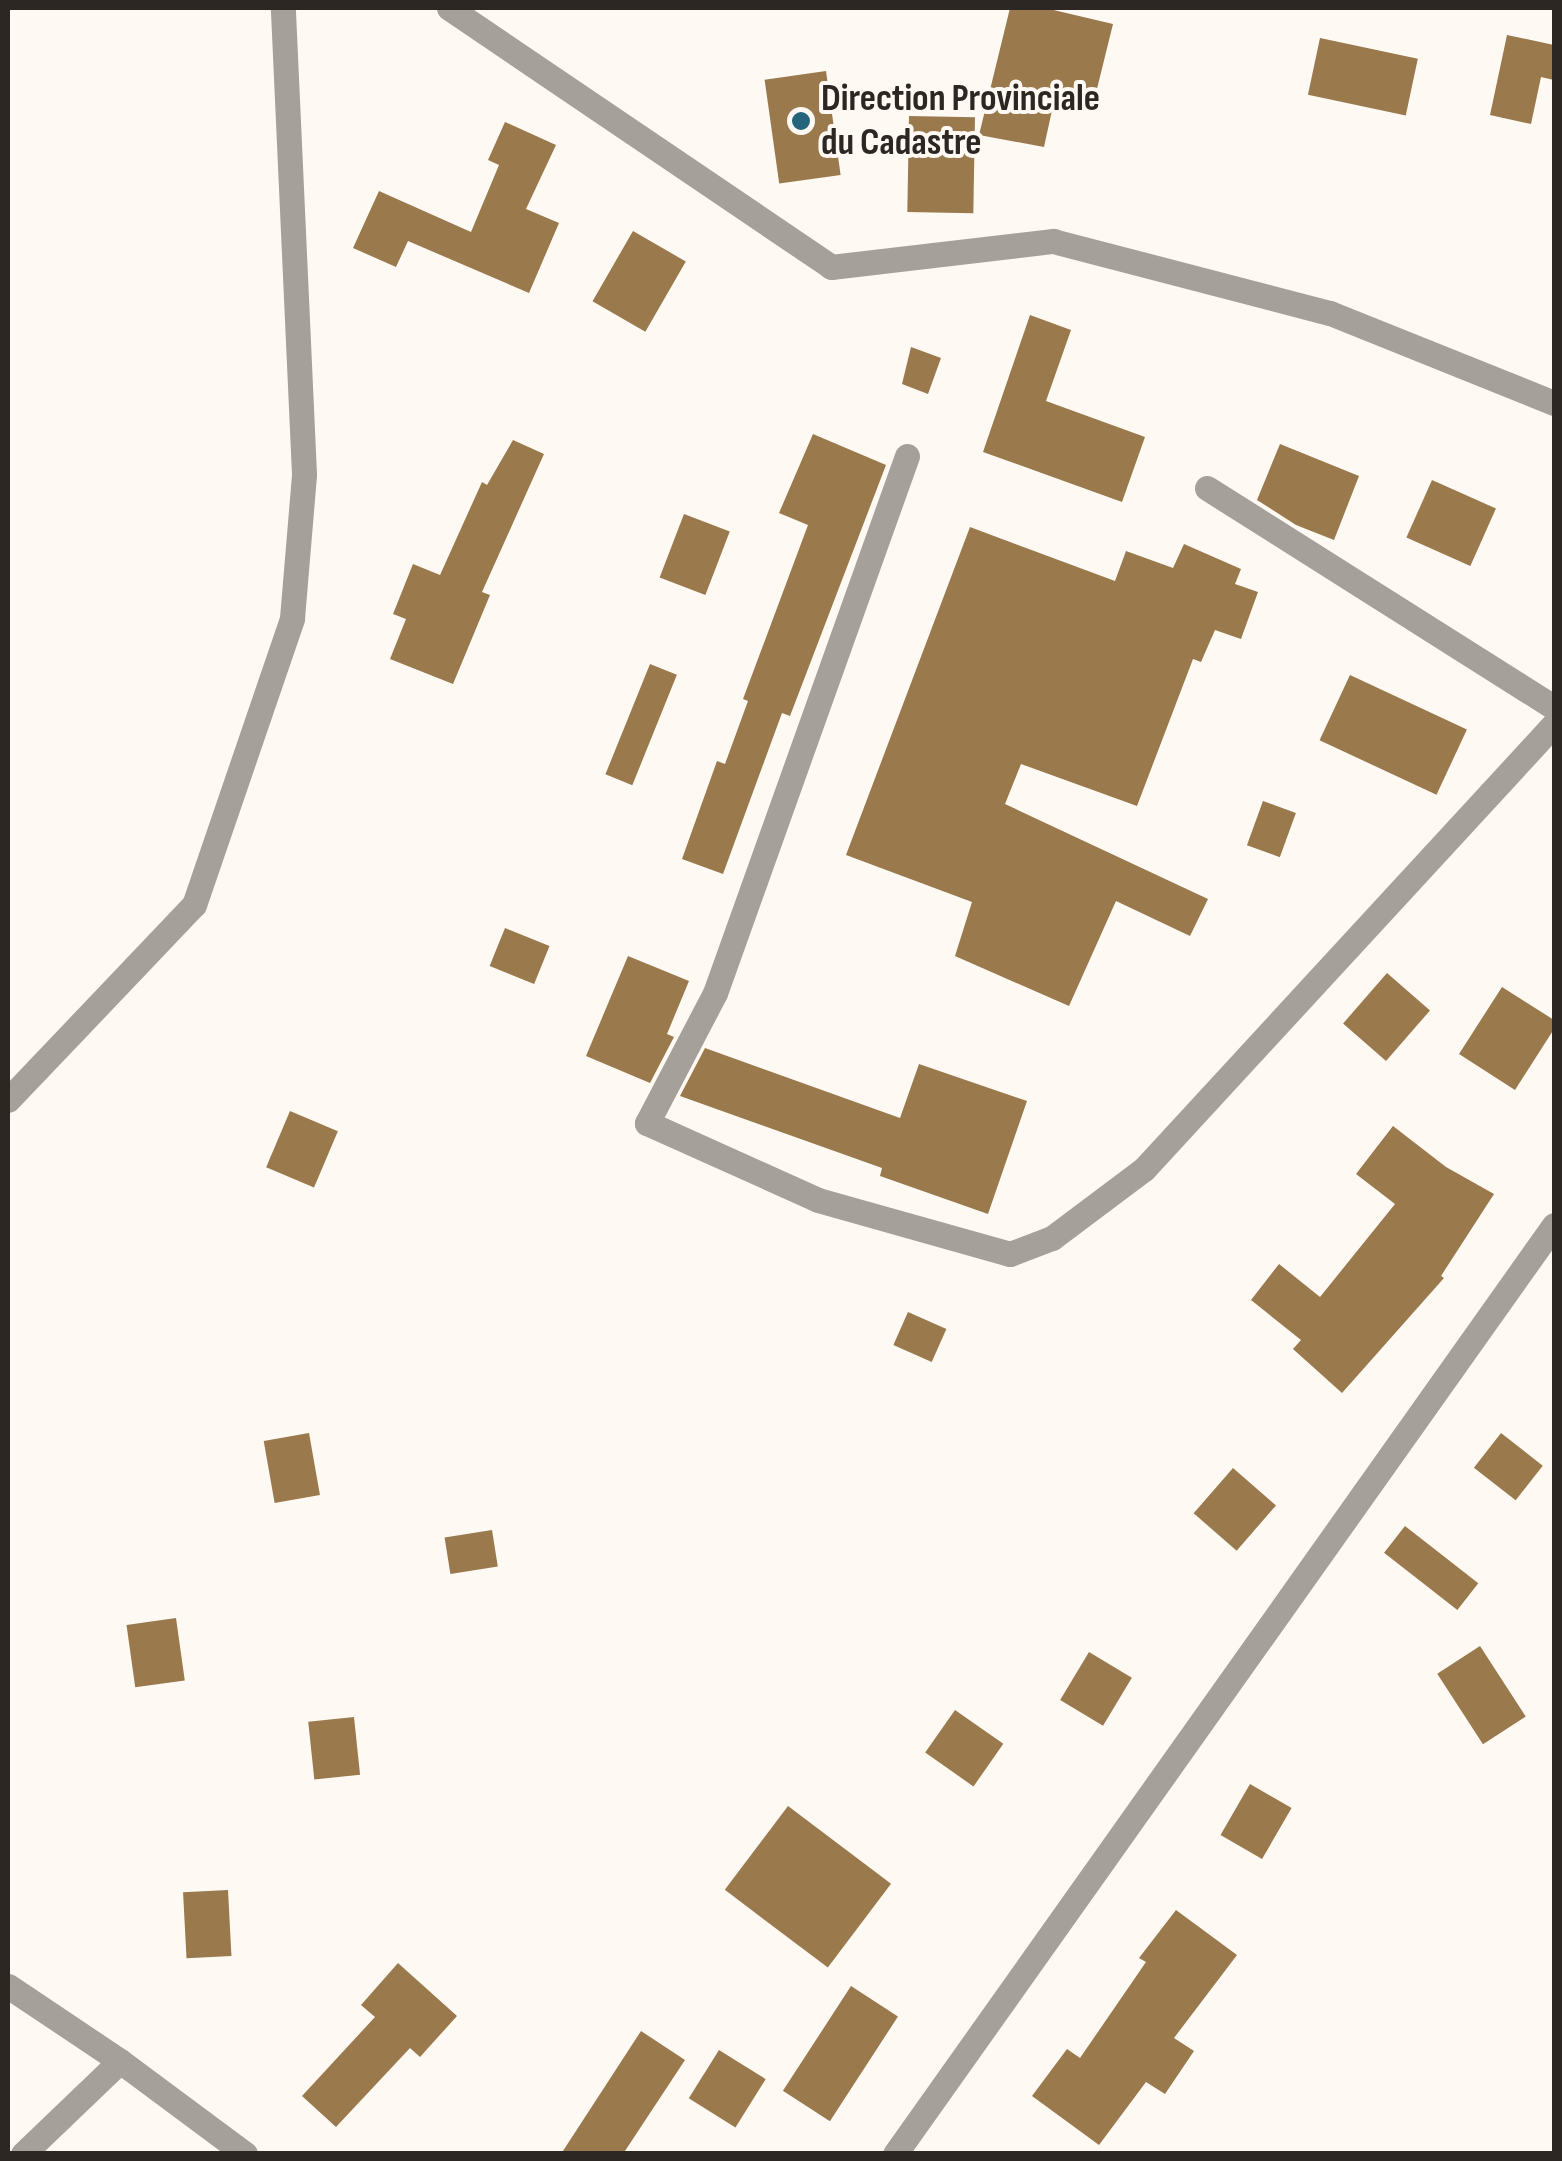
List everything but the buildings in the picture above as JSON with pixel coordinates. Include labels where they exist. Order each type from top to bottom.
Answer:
[{"type":"street","points":[[8,1100],[194,905],[292,618],[304,474],[283,8]]},
{"type":"street","points":[[450,8],[830,267],[1053,241],[1330,313],[1554,403]]},
{"type":"street","points":[[907,456],[716,994],[647,1124],[818,1200],[1010,1254],[1052,1238],[1144,1169],[1554,724]]},
{"type":"street","points":[[1208,488],[1554,707]]},
{"type":"street","points":[[895,2154],[1554,1225]]},
{"type":"street","points":[[8,1986],[120,2061],[245,2154]]},
{"type":"street","points":[[24,2154],[120,2061]]},
{"type":"place","name":"Direction Provinciale du Cadastre","points":[[801,121]]}]
